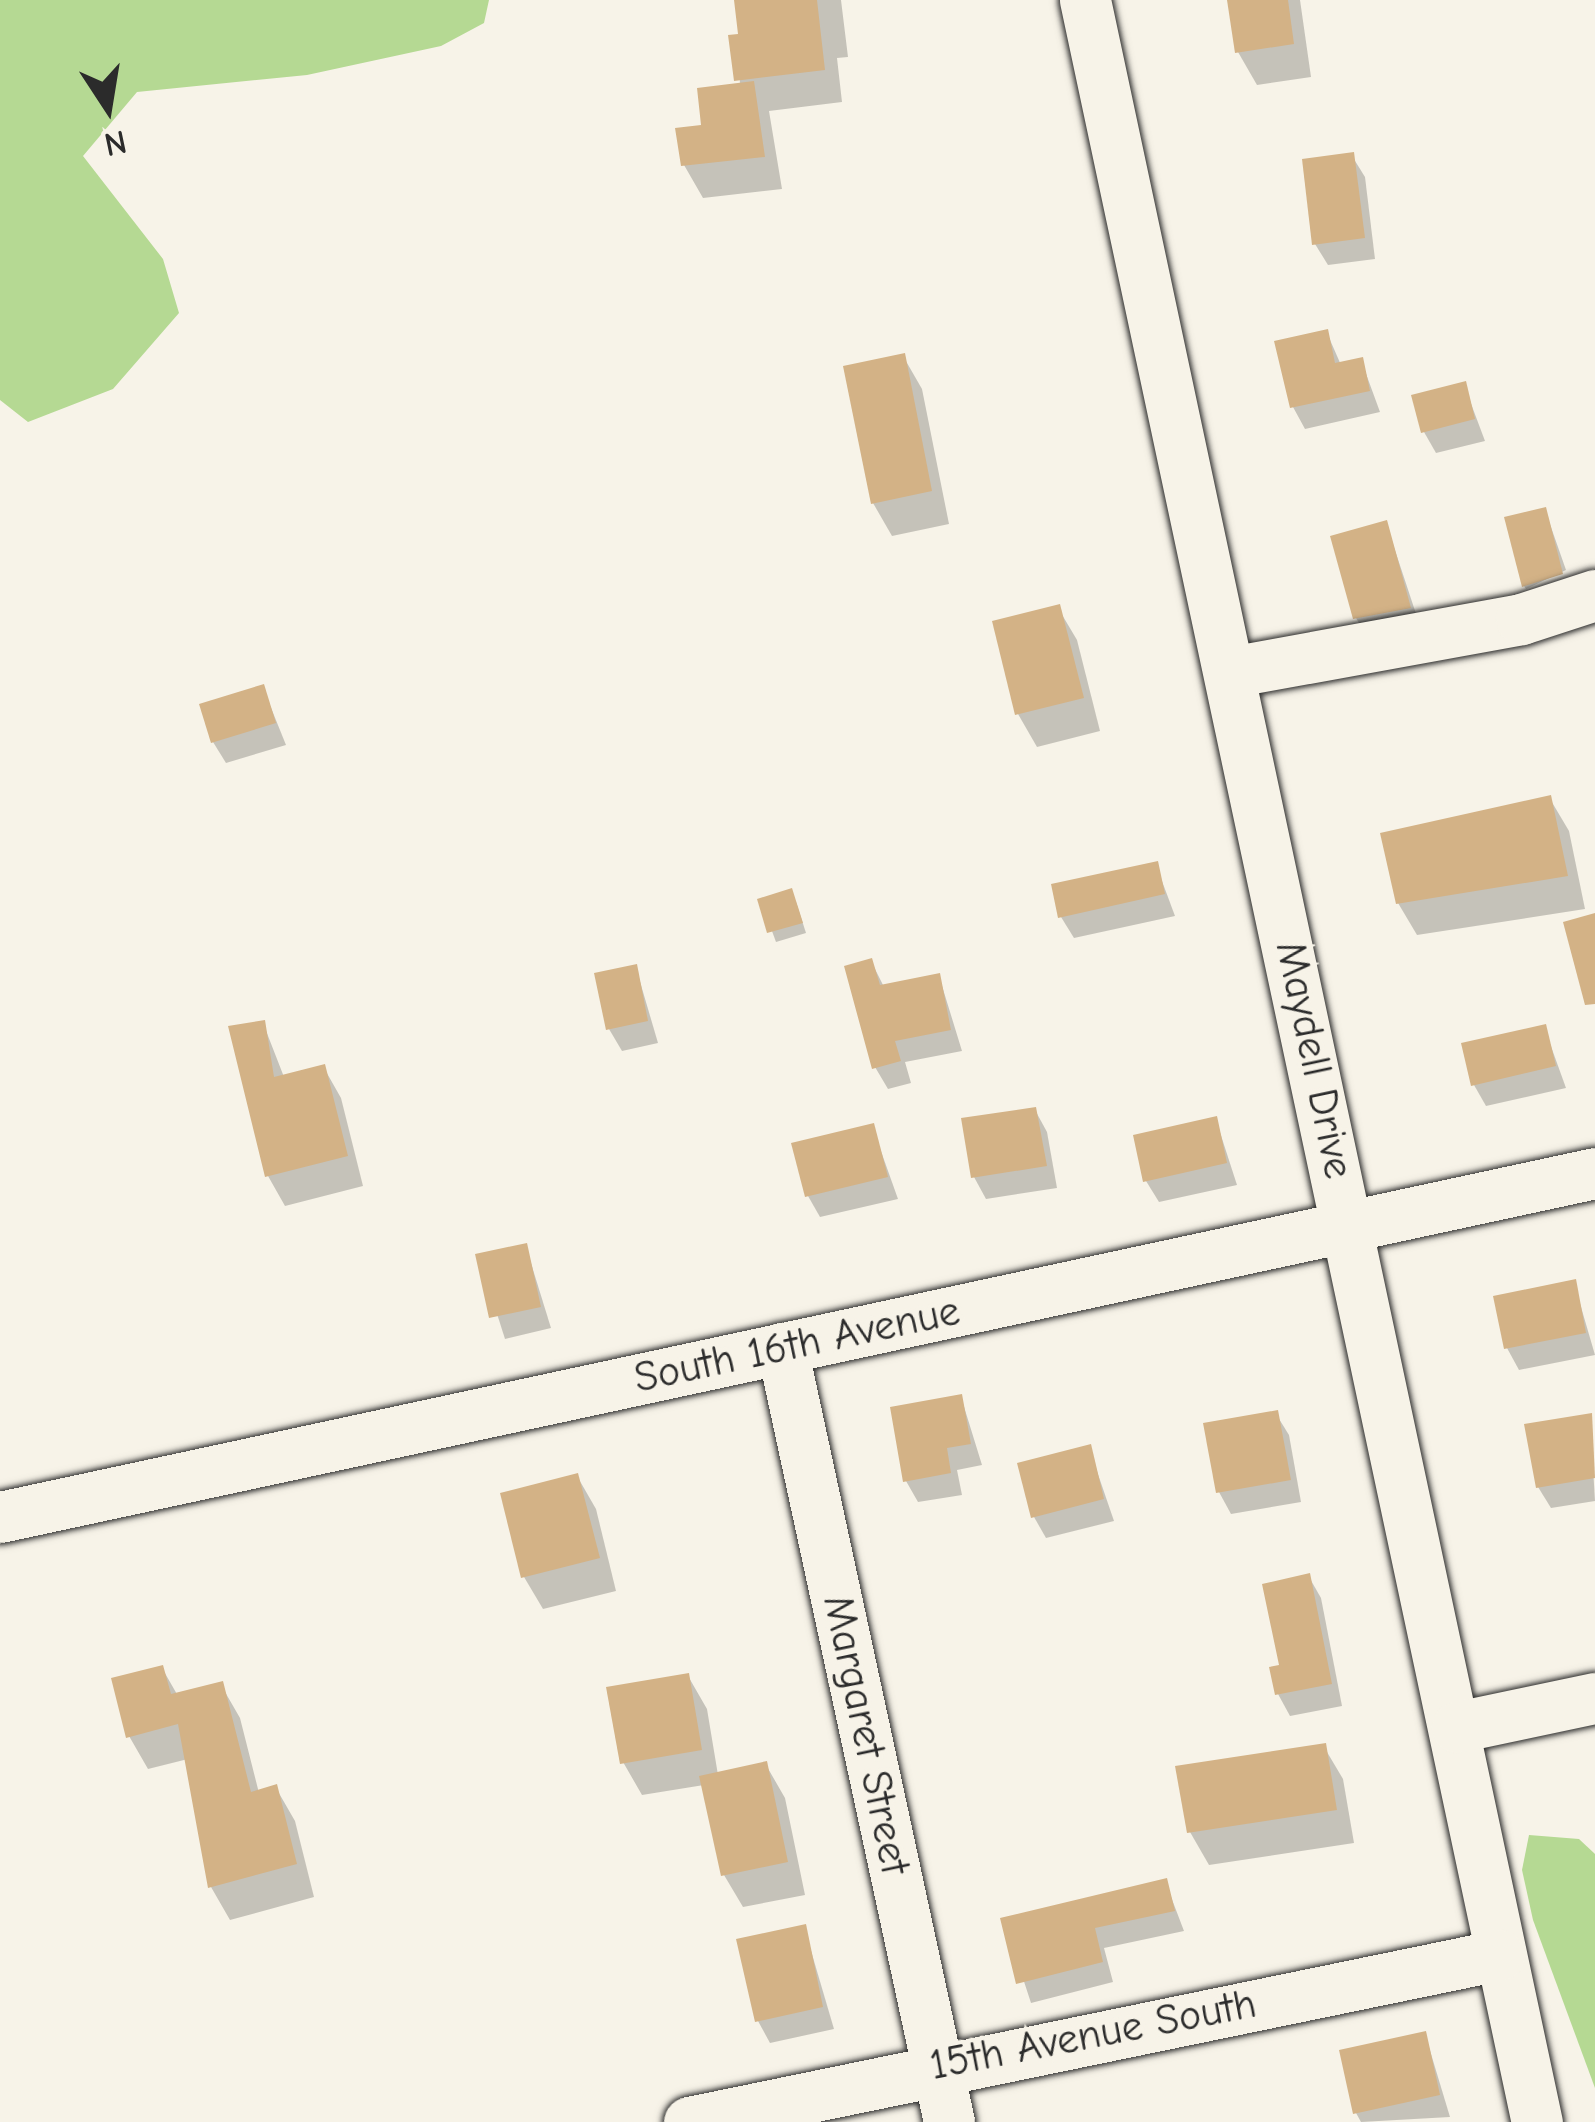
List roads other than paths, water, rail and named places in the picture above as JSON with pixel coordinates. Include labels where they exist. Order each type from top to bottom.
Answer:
[{"type":"street","name":"Maydell Drive","points":[[1085,0],[1457,1727],[1499,1955],[1537,2122]]},
{"type":"street","points":[[1231,672],[1521,619],[1595,595]]},
{"type":"street","name":"South 16th Avenue","points":[[0,1516],[1595,1173]]},
{"type":"street","name":"Margaret Street","points":[[782,1348],[949,2122]]},
{"type":"street","points":[[1457,1727],[1595,1698]]},
{"type":"street","name":"15th Avenue South","points":[[689,2122],[938,2066],[1499,1955]]}]
